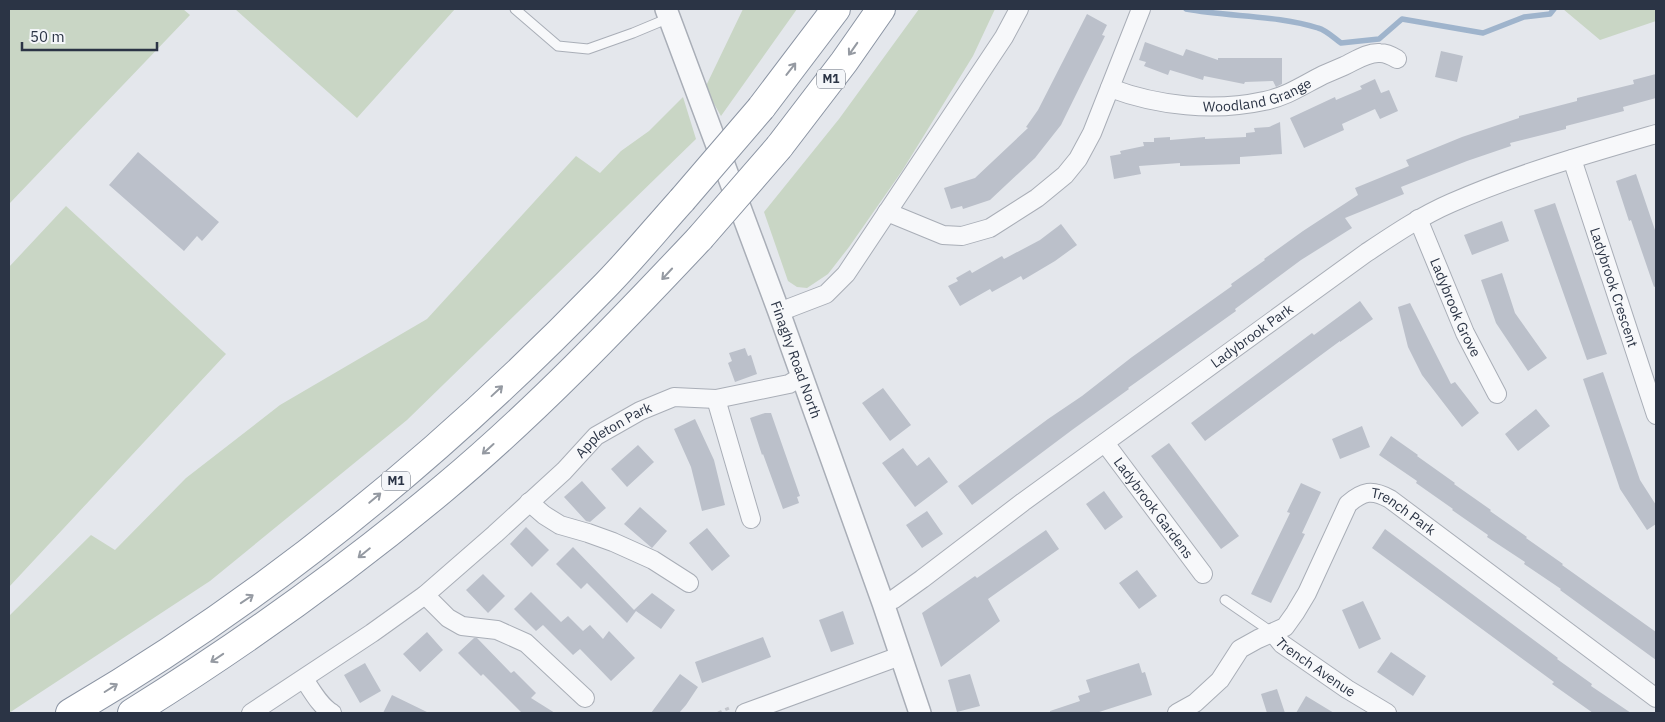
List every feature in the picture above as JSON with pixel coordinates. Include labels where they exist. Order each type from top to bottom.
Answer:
[{"type":"highway","name":"M1","points":[[70,713],[163,655],[260,590],[410,469],[491,396],[602,289],[682,200],[761,108],[836,9]]},
{"type":"highway","name":"M1","points":[[132,713],[271,622],[358,558],[445,487],[516,424],[615,328],[700,238],[779,147],[844,62],[881,9]]},
{"type":"street","points":[[779,312],[826,294],[846,274],[1004,37],[1019,9]]},
{"type":"street","points":[[887,212],[943,235],[962,236],[990,228],[1037,198],[1065,175],[1078,159],[1092,133],[1141,9]]},
{"type":"street","name":"Finaghy Road North","points":[[668,13],[779,312],[883,603],[920,713]]},
{"type":"street","name":"Woodland Grange","points":[[1110,88],[1131,96],[1168,103],[1204,107],[1232,107],[1284,96],[1366,55],[1378,52],[1388,54],[1397,59]]},
{"type":"street","name":"Ladybrook Park","points":[[883,603],[894,599],[922,579],[1023,502],[1366,253],[1418,219],[1451,203],[1572,159],[1656,134]]},
{"type":"street","name":"Ladybrook Crescent","points":[[1572,159],[1656,415]]},
{"type":"street","name":"Ladybrook Grove","points":[[1418,219],[1465,333],[1498,394]]},
{"type":"street","name":"Appleton Park","points":[[251,713],[372,633],[425,594],[564,471],[596,436],[640,411],[674,397],[716,400],[789,384],[801,377]]},
{"type":"street","points":[[716,400],[750,519]]},
{"type":"street","name":"Ladybrook Gardens","points":[[1105,443],[1203,574]]},
{"type":"street","name":"Trench Park","points":[[1177,713],[1196,703],[1220,680],[1240,649],[1284,627],[1295,613],[1348,504],[1358,496],[1368,492],[1379,493],[1390,499],[1656,698]]},
{"type":"street","points":[[529,502],[544,515],[560,525],[588,532],[613,542],[653,560],[689,583]]},
{"type":"street","points":[[425,594],[448,618],[462,626],[497,630],[526,643],[585,698]]},
{"type":"street","name":"Trench Avenue","points":[[1273,633],[1282,644],[1387,713]]},
{"type":"street","points":[[740,709],[900,656]]},
{"type":"street","points":[[304,679],[315,696],[332,713]]},
{"type":"lane","points":[[515,9],[558,46],[588,49],[633,33],[668,13]]},
{"type":"lane","points":[[1225,600],[1273,633]]},
{"type":"path","points":[[718,713],[740,709]]},
{"type":"green space","points":[[9,9],[183,9],[190,15],[9,204]]},
{"type":"green space","points":[[235,9],[455,9],[357,118]]},
{"type":"green space","points":[[743,9],[797,9],[721,116],[705,88]]},
{"type":"green space","points":[[919,9],[995,9],[973,56],[902,171],[849,247],[828,274],[807,288],[797,287],[788,281],[764,212],[839,119]]},
{"type":"green space","points":[[1563,9],[1656,9],[1656,21],[1600,40]]},
{"type":"green space","points":[[683,97],[696,139],[407,420],[210,581],[9,713],[9,616],[91,535],[115,550],[186,478],[280,405],[427,319],[576,156],[600,173],[621,151],[649,131]]},
{"type":"green space","points":[[66,206],[226,354],[9,587],[9,267]]},
{"type":"building","points":[[1087,14],[1107,25],[1102,35],[1105,36],[1061,125],[1035,158],[990,200],[963,209],[962,206],[951,209],[944,188],[975,178],[1028,128],[1026,127],[1038,110]]},
{"type":"building","points":[[1145,42],[1183,56],[1186,49],[1218,60],[1218,58],[1282,58],[1282,84],[1276,87],[1273,81],[1245,82],[1244,84],[1204,76],[1203,80],[1170,70],[1168,75],[1144,66],[1146,62],[1139,60]]},
{"type":"building","points":[[1441,51],[1463,56],[1457,82],[1435,77]]},
{"type":"building","points":[[1656,74],[1656,98],[1623,107],[1624,111],[1566,126],[1566,129],[1510,143],[1511,146],[1401,187],[1404,194],[1345,218],[1352,228],[1301,260],[1235,309],[1236,311],[1128,388],[972,505],[958,486],[1082,396],[1132,357],[1232,286],[1231,284],[1264,259],[1358,195],[1355,188],[1409,166],[1406,160],[1462,137],[1519,118],[1519,116],[1577,101],[1577,98],[1634,84],[1633,80]]},
{"type":"building","points":[[1375,79],[1381,93],[1389,90],[1398,111],[1380,119],[1375,109],[1342,124],[1344,130],[1304,148],[1290,118],[1335,97],[1336,100],[1362,89],[1360,86]]},
{"type":"building","points":[[1280,122],[1282,154],[1240,157],[1240,164],[1180,166],[1180,163],[1139,166],[1141,174],[1114,179],[1110,156],[1121,154],[1120,151],[1144,146],[1143,142],[1154,142],[1154,138],[1170,137],[1170,140],[1205,137],[1205,139],[1246,137],[1246,133],[1255,132],[1254,128],[1269,127]]},
{"type":"building","points":[[138,152],[219,222],[202,241],[197,236],[184,251],[109,185]]},
{"type":"building","points":[[1636,174],[1656,233],[1656,286],[1654,287],[1616,181]]},
{"type":"building","points":[[1555,203],[1607,354],[1587,360],[1534,210]]},
{"type":"building","points":[[1502,221],[1509,241],[1472,255],[1464,235]]},
{"type":"building","points":[[1061,224],[1077,245],[1023,280],[1021,276],[992,292],[990,289],[960,306],[948,286],[958,281],[956,278],[970,270],[972,273],[1002,256],[1004,259],[1040,240]]},
{"type":"building","points":[[1502,273],[1515,313],[1547,358],[1528,371],[1496,323],[1481,280]]},
{"type":"building","points":[[1360,301],[1373,319],[1340,341],[1205,441],[1191,423],[1312,333],[1314,335]]},
{"type":"building","points":[[1410,303],[1451,384],[1455,382],[1479,413],[1462,427],[1422,375],[1408,347],[1398,307]]},
{"type":"building","points":[[745,348],[748,356],[751,355],[757,374],[735,382],[728,363],[732,361],[729,353]]},
{"type":"building","points":[[1603,372],[1640,480],[1656,505],[1656,524],[1647,530],[1620,489],[1583,379]]},
{"type":"building","points":[[883,388],[911,425],[890,441],[862,403]]},
{"type":"building","points":[[1536,409],[1550,426],[1518,451],[1505,434]]},
{"type":"building","points":[[771,413],[800,496],[797,497],[799,503],[783,509],[750,418]]},
{"type":"building","points":[[695,419],[714,460],[725,505],[702,511],[691,467],[674,429]]},
{"type":"building","points":[[1362,426],[1370,447],[1340,459],[1332,439]]},
{"type":"building","points":[[1391,436],[1562,565],[1656,632],[1656,660],[1561,589],[1524,564],[1525,562],[1487,537],[1488,535],[1416,483],[1417,481],[1379,455]]},
{"type":"building","points":[[1169,443],[1239,536],[1221,549],[1151,456]]},
{"type":"building","points":[[638,445],[654,462],[627,487],[611,469]]},
{"type":"building","points":[[903,448],[917,466],[929,457],[948,482],[915,507],[882,463]]},
{"type":"building","points":[[582,481],[606,508],[590,522],[586,521],[564,497]]},
{"type":"building","points":[[1301,483],[1321,492],[1302,533],[1305,534],[1271,603],[1251,594],[1290,513],[1287,512]]},
{"type":"building","points":[[1104,491],[1123,517],[1105,530],[1086,504]]},
{"type":"building","points":[[640,507],[667,531],[652,548],[624,524]]},
{"type":"building","points":[[927,511],[943,534],[922,548],[906,525]]},
{"type":"building","points":[[526,527],[549,550],[532,567],[510,544]]},
{"type":"building","points":[[707,528],[730,556],[712,571],[689,543]]},
{"type":"building","points":[[1385,529],[1558,658],[1592,684],[1591,686],[1631,713],[1593,713],[1552,684],[1554,682],[1372,548]]},
{"type":"building","points":[[1046,530],[1059,549],[988,599],[1000,621],[941,667],[922,613],[975,576],[977,578]]},
{"type":"building","points":[[573,547],[634,610],[652,593],[675,610],[661,629],[636,611],[627,623],[587,583],[581,589],[556,564]]},
{"type":"building","points":[[1137,570],[1157,596],[1139,609],[1119,583]]},
{"type":"building","points":[[483,574],[505,596],[488,613],[466,590]]},
{"type":"building","points":[[531,592],[561,622],[568,616],[583,631],[590,625],[603,639],[609,631],[635,658],[611,681],[580,649],[573,655],[543,625],[536,631],[514,609]]},
{"type":"building","points":[[1363,601],[1381,639],[1359,649],[1342,610]]},
{"type":"building","points":[[843,611],[854,644],[831,652],[819,620]]},
{"type":"building","points":[[427,632],[443,650],[420,672],[403,654]]},
{"type":"building","points":[[763,637],[771,657],[702,683],[695,662]]},
{"type":"building","points":[[474,638],[477,638],[511,673],[514,671],[536,693],[531,698],[555,713],[522,713],[483,674],[481,676],[458,653]]},
{"type":"building","points":[[1391,652],[1426,676],[1413,696],[1377,672]]},
{"type":"building","points":[[365,663],[381,691],[360,703],[344,675]]},
{"type":"building","points":[[1139,663],[1142,673],[1145,672],[1152,695],[1096,713],[1050,713],[1050,711],[1080,701],[1078,696],[1090,692],[1086,680]]},
{"type":"building","points":[[680,674],[698,687],[686,705],[679,713],[651,713]]},
{"type":"building","points":[[970,674],[980,706],[957,712],[948,680]]},
{"type":"building","points":[[1277,689],[1285,713],[1267,713],[1261,694]]},
{"type":"building","points":[[392,695],[429,713],[383,713]]},
{"type":"building","points":[[1306,696],[1334,713],[1296,713]]},
{"type":"waterway","points":[[1186,9],[1270,18],[1303,24],[1324,30],[1341,43],[1379,39],[1402,19],[1483,33],[1524,17],[1550,14],[1554,9]]}]
